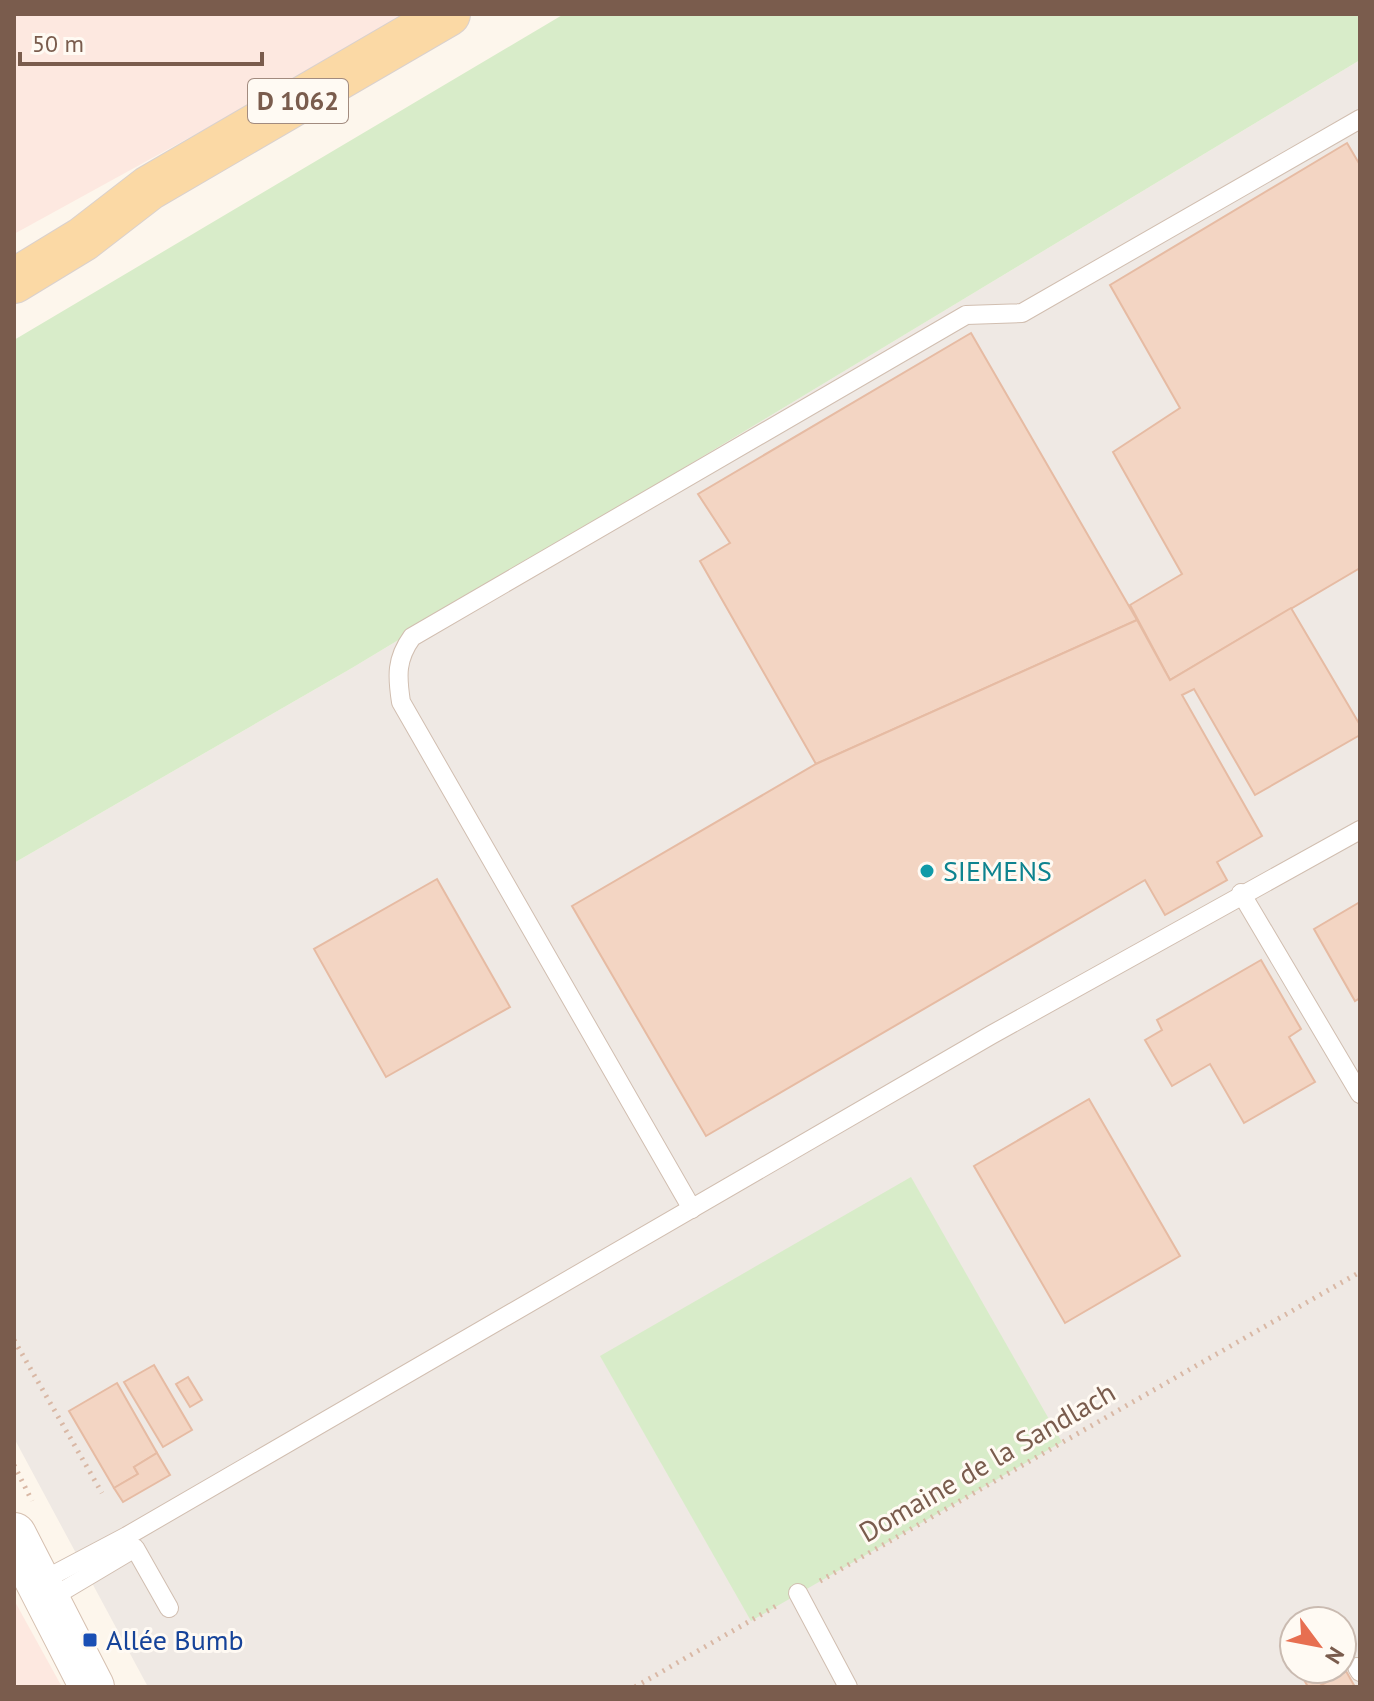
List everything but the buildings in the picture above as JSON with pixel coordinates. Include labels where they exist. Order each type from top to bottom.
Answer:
[{"type":"main road","name":"D 1062","points":[[14,281],[83,239],[149,188],[448,14]]},
{"type":"main road","name":"D 1062","points":[[14,249],[69,217],[149,188]]},
{"type":"street","points":[[24,1520],[42,1592],[92,1687]]},
{"type":"lane","points":[[692,1209],[401,702],[396,674],[402,651],[412,637],[966,315],[1022,313],[1360,119]]},
{"type":"lane","points":[[42,1592],[138,1529],[1241,893],[1360,830]]},
{"type":"lane","points":[[1241,893],[1360,1094]]},
{"type":"lane","points":[[42,1592],[135,1548],[169,1608]]},
{"type":"lane","points":[[798,1593],[848,1687]]},
{"type":"path","name":"Domaine de la Sandlach","points":[[635,1687],[1360,1272]]},
{"type":"path","points":[[14,1340],[102,1493]]},
{"type":"path","points":[[14,1465],[24,1520]]},
{"type":"shaded area","points":[[14,14],[414,14],[14,234]]},
{"type":"shaded area","points":[[1360,60],[1360,1687],[148,1687],[14,1438],[14,863],[352,668]]},
{"type":"shaded area","points":[[14,1600],[62,1687],[14,1687]]},
{"type":"green space","points":[[564,14],[1360,14],[1360,60],[352,668],[14,863],[14,340]]},
{"type":"green space","points":[[911,1177],[1062,1442],[751,1621],[600,1356]]},
{"type":"place","name":"SIEMENS","points":[[927,871]]},
{"type":"place","name":"Allée Bumb","points":[[90,1640]]}]
